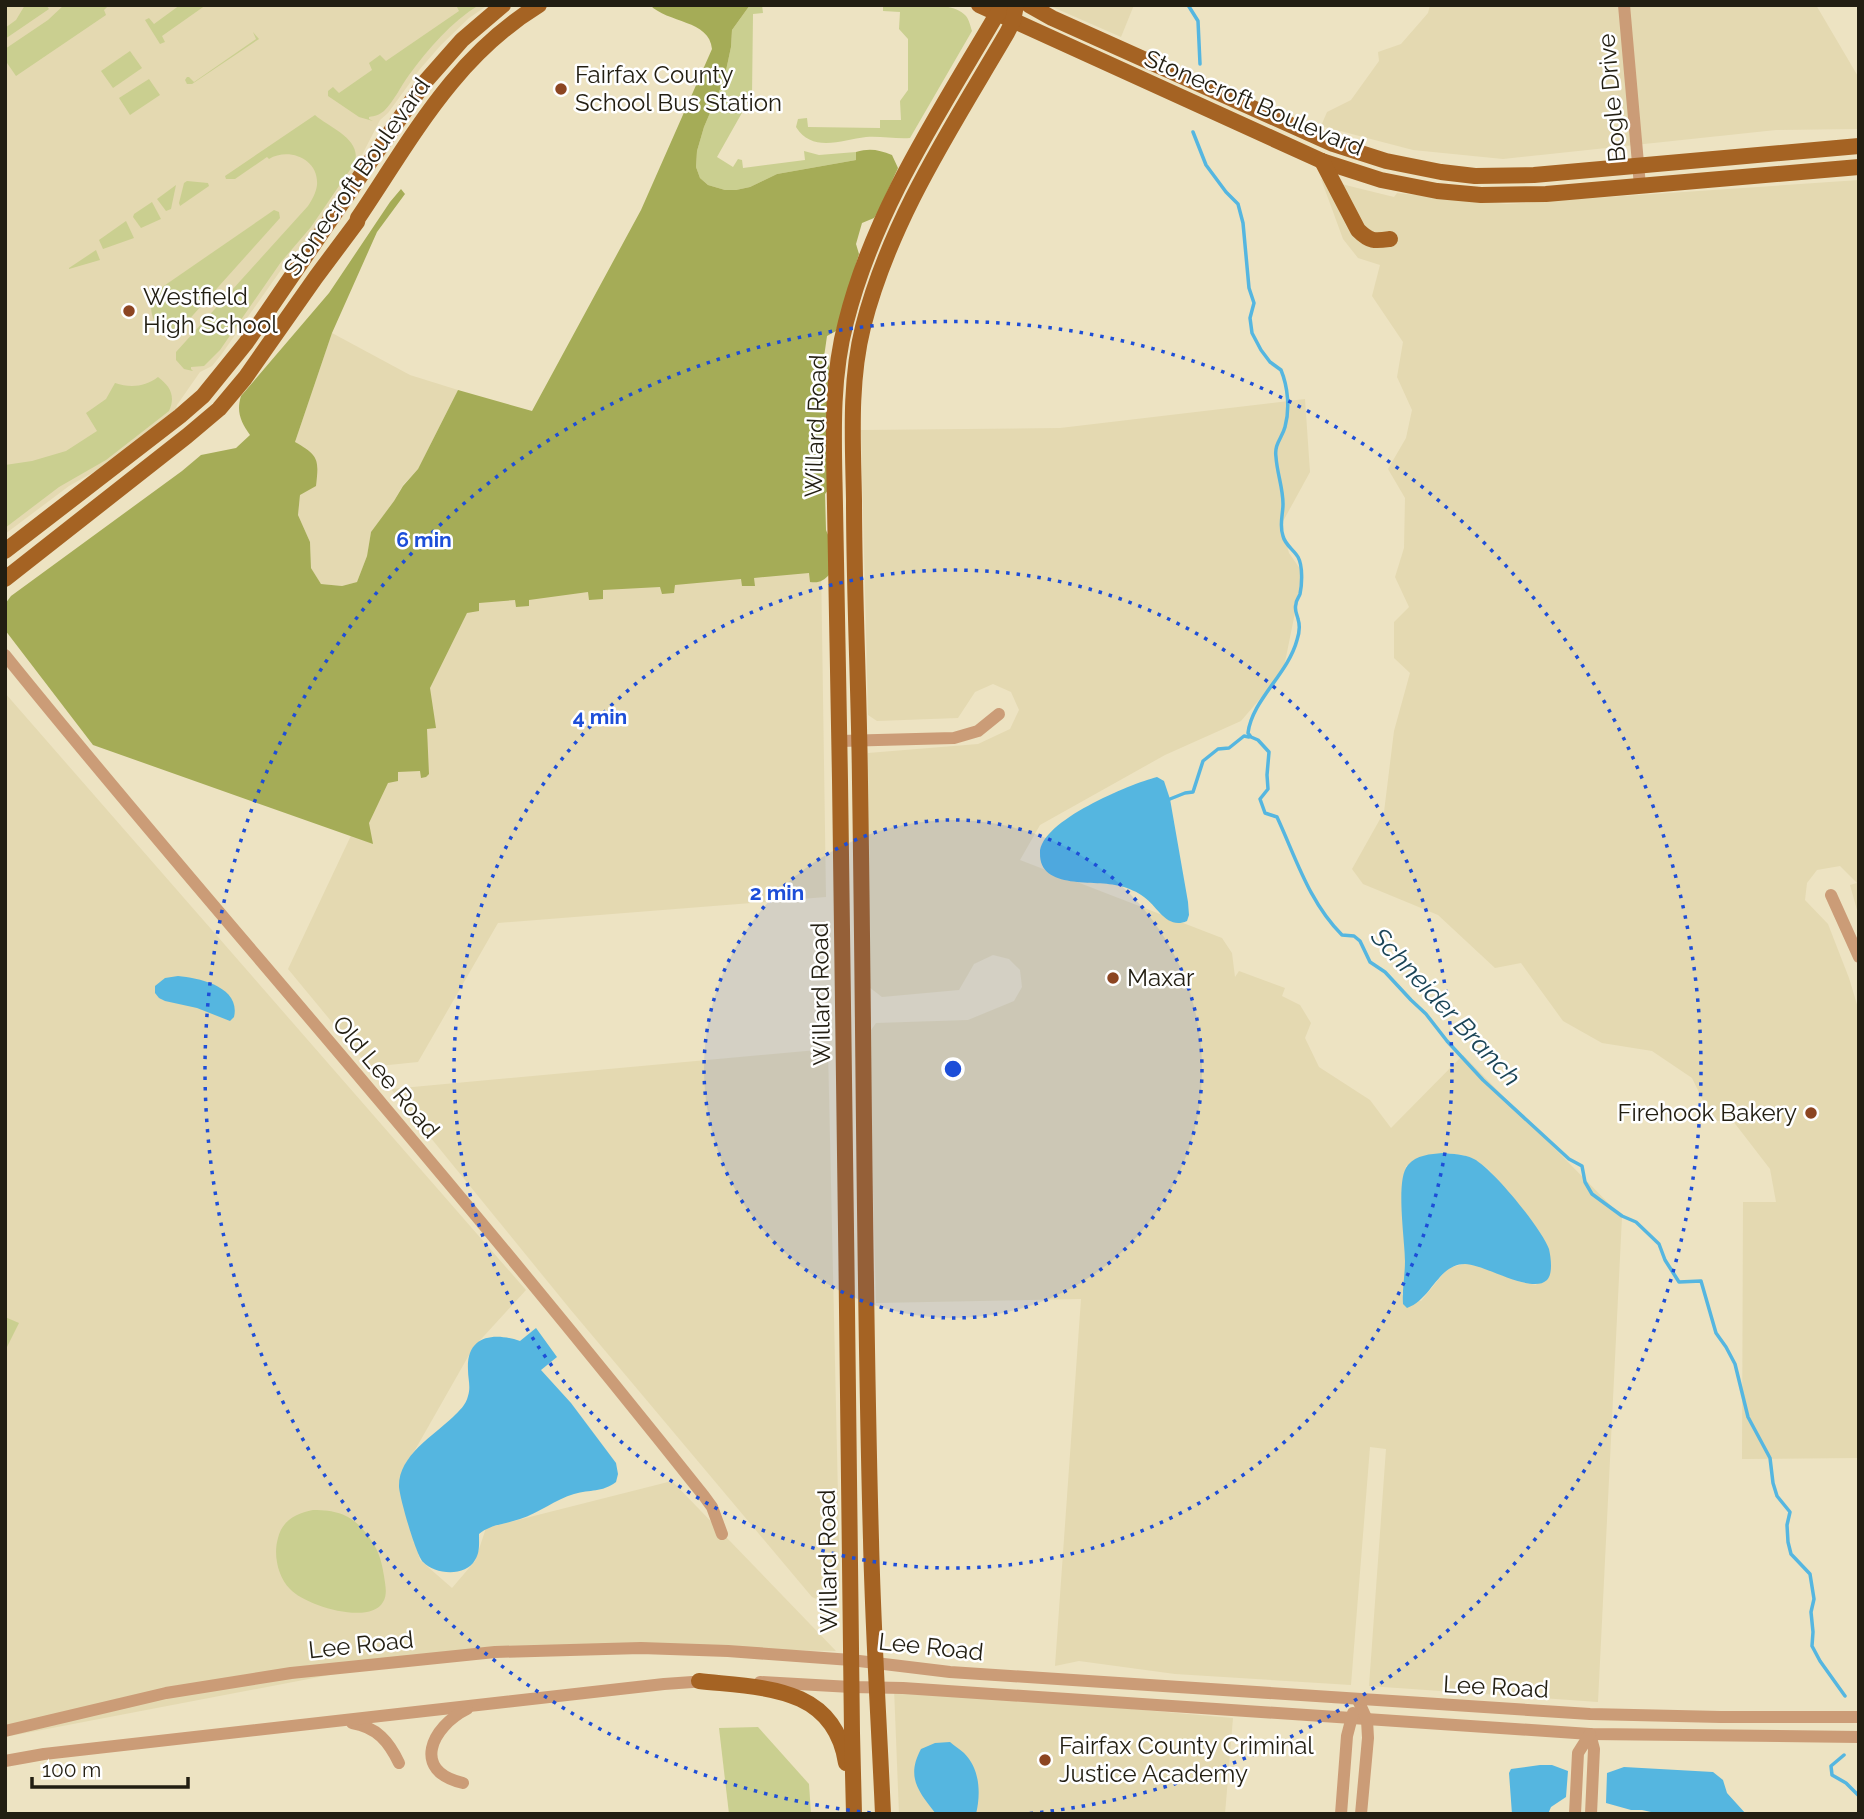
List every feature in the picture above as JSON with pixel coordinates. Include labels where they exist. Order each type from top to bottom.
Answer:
[{"type":"main road","name":"Stonecroft Boulevard","points":[[5,551],[204,396],[246,343],[424,83],[462,40],[503,5]]},
{"type":"main road","name":"Stonecroft Boulevard","points":[[5,579],[219,409],[245,378],[357,222],[398,156],[451,82],[495,37],[539,5]]},
{"type":"main road","name":"Stonecroft Boulevard","points":[[979,5],[1014,13],[1321,161],[1381,180],[1437,191],[1493,195],[1545,194],[1859,167]]},
{"type":"main road","name":"Stonecroft Boulevard","points":[[1029,5],[1052,18],[1334,144],[1386,161],[1441,172],[1475,176],[1534,175],[1859,146]]},
{"type":"main road","name":"Willard Road","points":[[854,1814],[834,411],[836,372],[845,326],[870,246],[904,173],[1002,10]]},
{"type":"main road","name":"Willard Road","points":[[883,1814],[871,1544],[866,1310],[860,740],[854,528],[855,374],[875,286],[888,253],[920,182],[1014,13]]},
{"type":"main road","points":[[1321,161],[1358,230],[1365,238],[1374,241],[1390,239]]},
{"type":"main road","points":[[699,1681],[780,1692],[804,1700],[822,1712],[841,1742],[854,1814]]},
{"type":"street","name":"Bogle Drive","points":[[1624,5],[1640,186]]},
{"type":"street","name":"Old Lee Road","points":[[5,655],[603,1368],[712,1507],[722,1534]]},
{"type":"street","points":[[839,741],[954,738],[978,731],[999,714]]},
{"type":"street","points":[[1831,895],[1859,957]]},
{"type":"street","name":"Lee Road","points":[[5,1731],[166,1693],[291,1673],[495,1652],[641,1648],[728,1651],[875,1662],[950,1672],[1590,1714],[1859,1717]]},
{"type":"street","name":"Lee Road","points":[[5,1761],[44,1754],[699,1681],[877,1688],[1590,1734],[1859,1737]]},
{"type":"street","points":[[1341,1814],[1347,1736],[1358,1700]]},
{"type":"street","points":[[1358,1700],[1367,1720],[1368,1738],[1361,1814]]},
{"type":"street","points":[[463,1783],[446,1778],[436,1769],[432,1763],[432,1747],[437,1734],[448,1721],[473,1706]]},
{"type":"street","points":[[334,1721],[360,1724],[379,1734],[400,1763]]},
{"type":"street","points":[[1575,1814],[1578,1753],[1590,1734]]},
{"type":"street","points":[[1590,1734],[1594,1749],[1591,1814]]},
{"type":"shaded area","name":"Westfield High School","points":[[5,5],[488,5],[469,18],[441,45],[380,120],[361,162],[314,232],[283,267],[221,355],[212,366],[200,372],[176,409],[108,464],[69,486],[5,534]]},
{"type":"shaded area","points":[[1048,5],[1134,5],[1121,37]]},
{"type":"shaded area","points":[[1430,5],[1816,5],[1859,78],[1859,129],[1776,130],[1503,159],[1413,150],[1321,126],[1327,112],[1351,100],[1379,61],[1378,52],[1401,44],[1428,13]]},
{"type":"shaded area","points":[[1321,179],[1394,197],[1397,193],[1507,204],[1859,180],[1859,917],[1850,885],[1857,883],[1840,866],[1817,870],[1807,883],[1805,900],[1828,924],[1859,1011],[1859,1458],[1742,1459],[1743,1202],[1776,1202],[1770,1169],[1733,1121],[1713,1121],[1692,1078],[1652,1051],[1602,1043],[1563,1021],[1521,963],[1495,968],[1438,915],[1363,884],[1352,869],[1384,812],[1394,731],[1410,673],[1394,658],[1394,622],[1409,607],[1395,577],[1404,548],[1405,498],[1388,469],[1406,438],[1412,410],[1397,377],[1403,342],[1372,296],[1380,265],[1358,258],[1343,239]]},
{"type":"shaded area","points":[[332,333],[410,375],[458,390],[418,469],[403,485],[371,532],[367,556],[357,582],[342,586],[321,584],[311,568],[310,542],[298,515],[300,495],[295,442]]},
{"type":"shaded area","points":[[1305,399],[1310,472],[1281,525],[1289,553],[1303,573],[1283,672],[1241,721],[1165,755],[1040,825],[1020,860],[1222,938],[1232,953],[1235,977],[1239,971],[1285,988],[1282,996],[1300,1005],[1311,1023],[1305,1038],[1319,1067],[1370,1100],[1391,1128],[1463,1055],[1622,1217],[1598,1702],[1369,1686],[1386,1449],[1370,1447],[1351,1685],[1175,1674],[1079,1661],[1055,1666],[1081,1299],[876,1303],[869,1033],[876,1023],[968,1020],[1014,1001],[1022,987],[1020,970],[1009,959],[993,955],[974,964],[959,990],[882,997],[869,987],[868,753],[978,744],[1010,729],[1019,710],[1011,692],[993,684],[975,692],[958,718],[877,721],[868,715],[861,430],[1060,428]],"holes":[[[1442,1153],[1463,1155],[1488,1169],[1533,1223],[1548,1249],[1550,1261],[1536,1285],[1473,1264],[1464,1264],[1448,1268],[1421,1301],[1402,1295],[1405,1279],[1402,1189],[1406,1166]]]},
{"type":"shaded area","points":[[821,562],[826,897],[498,923],[418,1062],[369,1067],[288,969],[466,592]]},
{"type":"shaded area","points":[[5,693],[526,1290],[473,1348],[405,1464],[399,1485],[420,1560],[452,1588],[475,1561],[486,1528],[672,1481],[836,1651],[632,1648],[392,1663],[5,1737]]},
{"type":"shaded area","points":[[828,1049],[840,1586],[834,1598],[823,1602],[812,1597],[570,1309],[391,1089]]},
{"type":"shaded area","points":[[894,1688],[1233,1718],[1225,1814],[899,1814]]},
{"type":"green space","points":[[927,4],[949,7],[965,15],[972,31],[910,138],[866,137],[828,143],[810,140],[796,127],[798,119],[807,118],[808,127],[880,128],[880,120],[901,120],[900,101],[908,90],[908,39],[899,29],[900,12],[883,11],[883,5]]},
{"type":"green space","points":[[25,5],[46,5],[49,9],[5,39],[5,28],[16,20]]},
{"type":"green space","points":[[64,5],[109,5],[104,10],[106,15],[16,76],[5,60],[5,49],[48,20]]},
{"type":"green space","points":[[180,5],[206,5],[162,36],[165,42],[160,44],[145,20],[149,18],[154,24]]},
{"type":"green space","points":[[456,5],[479,5],[459,19],[432,46],[388,107],[369,117],[373,121],[359,117],[328,96],[328,91],[333,87],[339,93],[372,70],[369,63],[380,55],[386,61],[459,11]]},
{"type":"green space","points":[[650,5],[750,5],[732,30],[724,80],[697,151],[696,167],[700,178],[708,185],[725,190],[750,187],[777,174],[856,160],[856,152],[866,150],[892,155],[898,168],[878,212],[874,218],[862,223],[856,244],[859,254],[836,331],[827,336],[824,357],[829,364],[831,376],[829,489],[825,494],[826,530],[831,542],[830,574],[816,582],[810,582],[809,573],[754,578],[755,586],[742,586],[741,579],[675,585],[674,593],[662,594],[660,587],[603,590],[603,599],[589,600],[588,592],[529,600],[529,606],[516,607],[515,600],[479,603],[479,611],[467,613],[430,688],[436,728],[427,729],[429,774],[421,778],[420,771],[398,772],[398,781],[388,783],[369,823],[373,844],[93,745],[5,630],[5,604],[11,596],[201,455],[236,448],[250,435],[240,417],[241,396],[329,293],[401,189],[405,194],[377,232],[332,333],[295,442],[313,455],[317,464],[316,486],[300,495],[298,515],[310,542],[311,568],[321,584],[342,586],[357,582],[367,556],[371,532],[418,469],[458,390],[532,411],[641,210],[712,49],[704,32],[657,11]]},
{"type":"green space","points":[[750,5],[762,5],[763,13],[753,14],[752,95],[717,157],[733,167],[738,159],[742,160],[743,168],[805,160],[804,151],[819,155],[856,152],[856,160],[777,174],[750,187],[736,190],[708,185],[700,178],[696,167],[697,151],[724,80],[732,30]]},
{"type":"green space","points":[[253,32],[259,39],[192,84],[187,84],[187,77],[194,82],[256,39]]},
{"type":"green space","points":[[130,51],[142,68],[113,88],[101,71]]},
{"type":"green space","points":[[149,79],[160,95],[130,115],[119,98]]},
{"type":"green space","points":[[315,115],[350,141],[356,156],[354,164],[220,350],[204,366],[191,367],[193,371],[184,369],[176,360],[176,352],[308,206],[317,185],[313,168],[308,162],[285,154],[269,159],[267,157],[235,179],[226,179],[225,176]]},
{"type":"green space","points":[[184,183],[208,183],[209,186],[180,206]]},
{"type":"green space","points":[[176,185],[171,209],[166,211],[157,199]]},
{"type":"green space","points":[[152,202],[161,219],[141,228],[133,217],[134,214]]},
{"type":"green space","points":[[274,210],[279,212],[280,218],[185,324],[176,332],[162,331],[151,311],[152,301],[158,290]]},
{"type":"green space","points":[[126,221],[134,238],[103,249],[99,240]]},
{"type":"green space","points":[[96,250],[100,260],[69,269],[69,268]]},
{"type":"green space","points":[[158,377],[171,392],[169,411],[106,460],[59,487],[5,528],[5,465],[32,461],[66,451],[97,431],[86,413],[106,399],[115,383],[137,386]]},
{"type":"green space","points":[[5,1317],[19,1323],[5,1351]]},
{"type":"green space","points":[[313,1510],[332,1511],[347,1516],[374,1544],[381,1562],[386,1589],[383,1602],[376,1609],[352,1613],[322,1606],[297,1595],[286,1584],[276,1558],[280,1532],[291,1519]]},
{"type":"green space","points":[[758,1727],[809,1784],[811,1814],[729,1814],[719,1728]]},
{"type":"water","points":[[1157,777],[1164,781],[1170,799],[1188,902],[1187,921],[1180,923],[1168,920],[1149,901],[1130,889],[1110,884],[1071,881],[1049,873],[1042,865],[1040,853],[1044,841],[1054,829],[1070,817],[1127,787]]},
{"type":"water","points":[[178,976],[207,982],[225,991],[235,1007],[234,1017],[230,1021],[197,1008],[159,998],[155,993],[155,986],[165,978]]},
{"type":"water","points":[[1442,1153],[1474,1159],[1493,1174],[1516,1200],[1549,1249],[1551,1270],[1547,1280],[1540,1284],[1519,1282],[1465,1264],[1448,1270],[1416,1304],[1407,1308],[1403,1304],[1405,1261],[1401,1196],[1404,1172],[1415,1159]]},
{"type":"water","points":[[536,1328],[557,1357],[541,1370],[571,1403],[616,1463],[616,1482],[601,1489],[567,1496],[527,1516],[489,1528],[479,1534],[478,1554],[471,1566],[458,1572],[435,1570],[423,1562],[416,1549],[402,1503],[399,1487],[404,1466],[410,1456],[466,1402],[469,1389],[469,1358],[477,1343],[492,1337],[520,1341]]},
{"type":"water","points":[[950,1742],[969,1759],[976,1774],[979,1790],[976,1814],[936,1814],[916,1783],[914,1768],[921,1749],[935,1743]]},
{"type":"water","points":[[1552,1765],[1568,1771],[1566,1797],[1551,1807],[1548,1814],[1512,1814],[1511,1769]]},
{"type":"water","points":[[1624,1767],[1713,1772],[1723,1780],[1727,1793],[1746,1814],[1660,1814],[1606,1803],[1607,1773]]},
{"type":"waterway","name":"Schneider Branch","points":[[1188,5],[1198,21],[1200,64]]},
{"type":"waterway","name":"Schneider Branch","points":[[1193,132],[1206,165],[1238,204],[1243,223],[1249,288],[1254,303],[1250,318],[1252,333],[1270,362],[1281,370],[1288,398],[1287,420],[1276,452],[1283,498],[1281,524],[1286,542],[1298,557],[1302,576],[1295,608],[1299,621],[1298,638],[1286,664],[1256,709],[1248,733],[1269,752],[1268,789],[1260,799],[1265,813],[1277,817],[1312,894],[1342,935],[1354,936],[1360,941],[1370,962],[1385,972],[1426,1014],[1483,1080],[1569,1159],[1582,1166],[1585,1182],[1592,1194],[1622,1216],[1636,1222],[1659,1244],[1665,1260],[1679,1282],[1701,1281],[1716,1333],[1735,1364],[1748,1417],[1770,1458],[1777,1496],[1790,1512],[1787,1525],[1791,1554],[1810,1574],[1814,1599],[1811,1612],[1812,1646],[1845,1696]]},
{"type":"waterway","points":[[1170,799],[1193,792],[1203,761],[1218,749],[1229,748],[1244,736],[1249,737]]},
{"type":"waterway","points":[[1844,1755],[1831,1766],[1832,1775],[1846,1783],[1859,1796]]},
{"type":"place","name":"Fairfax County School Bus Station","points":[[561,89]]},
{"type":"place","name":"Westfield High School","points":[[129,311]]},
{"type":"place","name":"Maxar","points":[[1113,978]]},
{"type":"place","name":"Firehook Bakery","points":[[1811,1113]]},
{"type":"place","name":"Fairfax County Criminal Justice Academy","points":[[1045,1760]]}]
